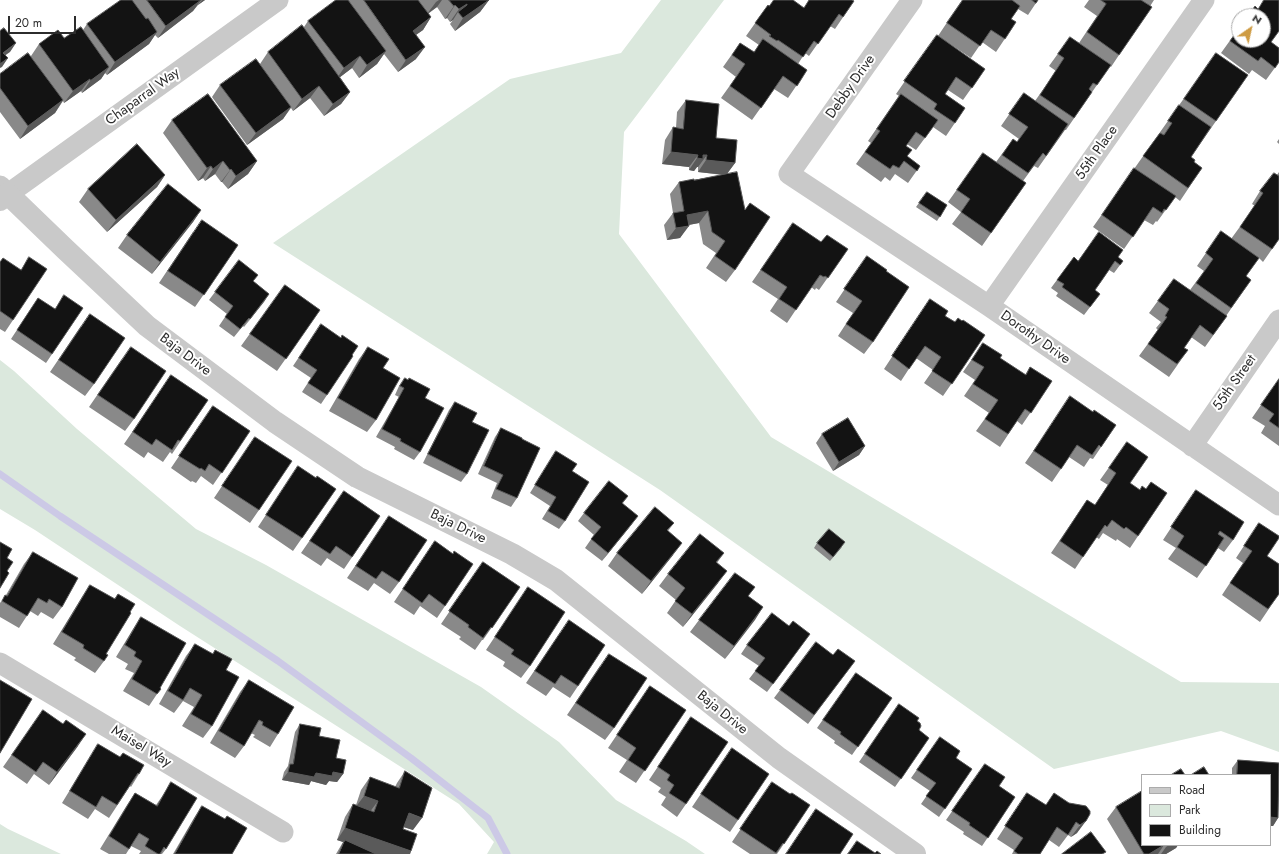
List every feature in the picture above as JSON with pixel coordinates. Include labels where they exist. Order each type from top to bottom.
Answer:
[{"type":"street","name":"Chaparral Way","points":[[3,193],[278,0]]},
{"type":"street","name":"Debby Drive","points":[[789,174],[912,0]]},
{"type":"street","name":"55th Place","points":[[989,306],[1204,0]]},
{"type":"street","name":"Dorothy Drive","points":[[789,174],[989,306],[1279,505]]},
{"type":"street","name":"Baja Drive","points":[[3,193],[147,326],[275,422],[357,477],[512,554],[556,580],[774,755],[915,854]]},
{"type":"street","name":"55th Street","points":[[1192,446],[1279,320]]},
{"type":"street","name":"Maisel Way","points":[[0,663],[283,832]]},
{"type":"green space","points":[[661,0],[724,0],[624,132],[619,234],[771,437],[1181,682],[1279,683],[1279,752],[1221,731],[1054,769],[660,490],[273,243],[510,79],[621,53]]},
{"type":"green space","points":[[0,360],[77,429],[196,529],[266,565],[481,687],[559,742],[616,800],[686,841],[705,854],[487,854],[494,842],[459,804],[180,626],[35,530],[0,509]]},
{"type":"green space","points":[[0,824],[8,829],[61,854],[0,854]]},
{"type":"building","points":[[121,0],[132,0],[146,19],[148,18],[157,32],[115,62],[87,24]]},
{"type":"building","points":[[147,0],[201,0],[166,26]]},
{"type":"building","points":[[336,0],[348,0],[386,51],[367,65],[360,56],[344,68],[308,21]]},
{"type":"building","points":[[364,0],[418,0],[431,17],[413,31],[425,47],[406,60]]},
{"type":"building","points":[[449,0],[489,0],[463,18],[458,12],[467,4],[459,9]]},
{"type":"building","points":[[774,0],[793,0],[804,8],[809,0],[854,1],[843,17],[839,14],[818,44],[814,41],[803,57],[778,40],[777,41],[769,36],[771,35],[755,23],[768,5],[769,6]]},
{"type":"building","points":[[963,0],[1012,0],[1020,6],[1011,19],[1016,22],[1005,39],[991,30],[980,46],[947,23]]},
{"type":"building","points":[[1101,0],[1141,0],[1152,7],[1119,55],[1087,32],[1106,4]]},
{"type":"building","points":[[1264,0],[1279,0],[1279,31],[1271,42],[1271,8],[1259,8]]},
{"type":"building","points":[[302,25],[350,92],[333,104],[319,86],[302,99],[268,52]]},
{"type":"building","points":[[81,27],[109,67],[73,91],[39,44],[58,30],[64,38]]},
{"type":"building","points":[[4,28],[16,43],[3,53],[8,58],[0,64],[0,31]]},
{"type":"building","points":[[937,35],[985,69],[972,88],[956,77],[945,94],[965,108],[955,123],[934,109],[937,104],[904,81]]},
{"type":"building","points":[[1070,37],[1111,65],[1097,85],[1093,83],[1089,89],[1092,92],[1074,118],[1040,95],[1064,58],[1058,54]]},
{"type":"building","points":[[763,39],[807,70],[797,86],[783,76],[761,108],[730,86],[745,64],[732,55],[740,43],[754,52]]},
{"type":"building","points":[[1271,42],[1279,48],[1279,62],[1275,68],[1261,57],[1258,61],[1240,48],[1271,48]]},
{"type":"building","points":[[28,53],[63,100],[28,126],[0,88],[0,74]]},
{"type":"building","points":[[1216,53],[1248,75],[1216,121],[1184,99]]},
{"type":"building","points":[[256,59],[291,107],[256,133],[220,85]]},
{"type":"building","points":[[1024,93],[1068,124],[1046,156],[1043,153],[1028,173],[1002,155],[1013,139],[1017,142],[1028,127],[1009,114]]},
{"type":"building","points":[[208,94],[257,161],[236,176],[223,161],[213,169],[211,166],[207,168],[172,120]]},
{"type":"building","points":[[901,94],[938,120],[925,138],[916,132],[906,146],[912,150],[907,156],[920,166],[917,171],[904,161],[899,168],[893,165],[890,169],[865,152],[880,131],[877,129]]},
{"type":"building","points":[[686,100],[719,104],[716,138],[737,140],[735,163],[706,160],[707,155],[703,155],[703,159],[697,158],[698,155],[671,152],[673,127],[683,129]]},
{"type":"building","points":[[1179,105],[1211,127],[1191,157],[1195,160],[1194,162],[1202,168],[1188,188],[1143,156],[1160,133],[1164,135],[1172,123],[1168,121]]},
{"type":"building","points":[[137,144],[165,175],[116,220],[88,189]]},
{"type":"building","points":[[983,153],[1026,183],[991,233],[961,212],[970,199],[957,190]]},
{"type":"building","points":[[1134,168],[1176,196],[1162,213],[1153,207],[1133,237],[1102,215]]},
{"type":"building","points":[[737,172],[745,210],[750,203],[770,217],[735,270],[715,256],[725,241],[712,232],[708,211],[687,215],[689,226],[676,228],[673,213],[684,211],[679,182]]},
{"type":"building","points":[[1274,173],[1279,176],[1279,239],[1272,249],[1240,227],[1263,193],[1260,191]]},
{"type":"building","points":[[168,184],[201,210],[160,262],[127,235]]},
{"type":"building","points":[[927,192],[947,205],[940,217],[919,203]]},
{"type":"building","points":[[202,220],[238,245],[204,295],[168,271]]},
{"type":"building","points":[[793,223],[821,242],[827,235],[848,249],[828,278],[820,275],[796,310],[779,299],[787,287],[761,270]]},
{"type":"building","points":[[1221,231],[1259,258],[1246,276],[1251,280],[1231,308],[1196,283],[1213,259],[1206,253]]},
{"type":"building","points":[[1099,232],[1123,250],[1118,257],[1123,261],[1120,265],[1115,261],[1095,290],[1100,294],[1090,307],[1062,287],[1064,284],[1057,280],[1074,257],[1078,261]]},
{"type":"building","points":[[867,256],[909,287],[873,342],[846,324],[862,301],[844,289]]},
{"type":"building","points":[[29,257],[47,269],[13,320],[0,311],[0,262],[3,258],[21,270]]},
{"type":"building","points":[[239,260],[258,275],[253,281],[269,294],[250,319],[249,318],[240,329],[225,317],[233,306],[215,292]]},
{"type":"building","points":[[1174,279],[1227,316],[1213,335],[1200,325],[1184,348],[1188,350],[1177,364],[1148,344],[1167,317],[1165,316],[1169,309],[1158,301]]},
{"type":"building","points":[[285,285],[320,310],[286,359],[250,334]]},
{"type":"building","points":[[64,295],[83,308],[52,354],[17,330],[38,298],[55,309]]},
{"type":"building","points":[[930,299],[948,311],[945,316],[955,322],[958,318],[962,321],[963,320],[985,335],[952,384],[932,371],[941,357],[925,346],[909,369],[892,356]]},
{"type":"building","points":[[90,314],[125,338],[94,384],[59,360]]},
{"type":"building","points":[[321,324],[341,338],[342,335],[358,346],[327,395],[308,383],[317,370],[299,358]]},
{"type":"building","points":[[983,343],[1002,355],[1000,358],[1026,375],[1030,367],[1052,381],[1031,413],[1025,409],[1008,434],[985,419],[998,400],[973,384],[984,367],[972,360]]},
{"type":"building","points":[[131,347],[166,371],[134,419],[98,395]]},
{"type":"building","points":[[368,347],[389,359],[383,368],[400,378],[376,420],[338,398]]},
{"type":"building","points":[[171,375],[208,400],[180,441],[178,440],[172,450],[156,439],[152,445],[133,432]]},
{"type":"building","points":[[405,378],[408,380],[409,378],[430,389],[425,398],[444,408],[420,452],[400,441],[401,439],[382,429],[404,388],[400,386]]},
{"type":"building","points":[[1279,379],[1279,428],[1269,421],[1274,414],[1261,405]]},
{"type":"building","points":[[1070,396],[1093,412],[1094,410],[1116,425],[1101,447],[1099,445],[1092,455],[1077,445],[1061,469],[1034,451]]},
{"type":"building","points":[[455,402],[477,413],[472,422],[489,430],[467,474],[428,454]]},
{"type":"building","points":[[213,406],[250,431],[222,473],[209,464],[205,471],[179,456]]},
{"type":"building","points":[[848,418],[865,446],[839,462],[822,434]]},
{"type":"building","points":[[501,428],[540,448],[517,498],[496,489],[503,475],[484,466]]},
{"type":"building","points":[[255,437],[292,461],[259,510],[222,486]]},
{"type":"building","points":[[1127,442],[1148,457],[1130,483],[1140,490],[1142,486],[1146,489],[1151,482],[1167,493],[1138,536],[1126,527],[1124,529],[1112,520],[1107,527],[1105,525],[1083,557],[1060,541],[1087,500],[1095,505],[1116,473],[1109,468]]},
{"type":"building","points":[[556,451],[577,464],[572,471],[589,482],[565,521],[548,511],[556,497],[535,485]]},
{"type":"building","points":[[298,466],[316,478],[317,476],[336,489],[302,538],[266,515]]},
{"type":"building","points":[[609,481],[628,496],[622,503],[638,516],[608,553],[591,539],[601,527],[584,513]]},
{"type":"building","points":[[1196,490],[1244,522],[1233,540],[1220,531],[1218,534],[1224,538],[1206,566],[1177,547],[1184,536],[1171,527]]},
{"type":"building","points":[[344,491],[380,516],[352,557],[336,546],[330,554],[310,541]]},
{"type":"building","points":[[655,507],[674,523],[667,530],[682,543],[651,581],[617,553]]},
{"type":"building","points":[[389,516],[427,540],[399,582],[382,571],[376,579],[356,566]]},
{"type":"building","points":[[1259,523],[1279,536],[1267,556],[1279,564],[1279,594],[1268,609],[1230,583],[1252,551],[1244,546]]},
{"type":"building","points":[[829,529],[845,542],[833,557],[817,543]]},
{"type":"building","points":[[700,534],[724,553],[716,562],[727,571],[692,614],[675,601],[685,588],[668,574]]},
{"type":"building","points":[[435,541],[453,554],[454,551],[473,564],[445,606],[429,594],[422,603],[403,589]]},
{"type":"building","points":[[0,542],[12,549],[7,558],[13,562],[7,571],[9,573],[0,588]]},
{"type":"building","points":[[33,552],[78,578],[62,607],[49,599],[47,603],[38,598],[27,616],[2,601],[5,595],[7,596]]},
{"type":"building","points":[[483,562],[520,587],[492,628],[491,627],[483,638],[468,627],[469,625],[449,611]]},
{"type":"building","points":[[735,573],[755,587],[748,596],[763,607],[734,646],[699,620]]},
{"type":"building","points":[[90,585],[115,599],[118,594],[135,604],[106,654],[108,655],[104,661],[83,648],[84,645],[62,632]]},
{"type":"building","points":[[528,587],[565,612],[530,666],[511,654],[514,650],[495,637]]},
{"type":"building","points":[[772,613],[789,626],[793,621],[810,634],[773,684],[755,671],[765,658],[747,645]]},
{"type":"building","points":[[141,617],[186,643],[157,694],[132,679],[142,661],[134,656],[136,652],[125,645]]},
{"type":"building","points":[[569,620],[605,645],[578,686],[561,675],[555,684],[535,671]]},
{"type":"building","points":[[816,642],[833,655],[838,649],[855,661],[814,715],[780,690]]},
{"type":"building","points":[[195,644],[213,654],[215,650],[232,659],[226,670],[239,677],[212,726],[191,714],[202,695],[190,688],[183,700],[168,691]]},
{"type":"building","points":[[609,654],[647,678],[614,728],[576,703]]},
{"type":"building","points":[[856,673],[892,698],[858,747],[840,734],[841,732],[823,720]]},
{"type":"building","points":[[0,680],[32,699],[0,753]]},
{"type":"building","points":[[249,680],[294,707],[278,734],[262,725],[263,722],[259,720],[244,746],[219,731]]},
{"type":"building","points":[[650,686],[686,710],[645,771],[628,760],[636,748],[617,735]]},
{"type":"building","points":[[899,704],[919,718],[917,721],[921,726],[919,730],[929,738],[901,779],[865,754]]},
{"type":"building","points":[[43,710],[63,724],[66,720],[86,734],[57,772],[43,762],[36,772],[12,755]]},
{"type":"building","points":[[691,717],[728,742],[686,804],[669,793],[674,785],[667,780],[670,775],[658,767]]},
{"type":"building","points":[[300,724],[321,728],[319,736],[340,740],[336,758],[346,760],[343,774],[333,772],[332,776],[316,773],[314,777],[288,772],[290,764],[293,764]]},
{"type":"building","points":[[940,737],[960,751],[956,758],[972,769],[945,809],[926,796],[936,783],[917,770]]},
{"type":"building","points":[[98,744],[120,757],[123,753],[144,765],[117,805],[102,796],[96,807],[70,791]]},
{"type":"building","points":[[732,748],[769,774],[738,820],[701,794]]},
{"type":"building","points":[[1238,760],[1279,763],[1278,818],[1271,817],[1271,774],[1237,774]]},
{"type":"building","points":[[985,764],[1005,777],[999,786],[1015,797],[988,838],[969,825],[970,823],[952,811]]},
{"type":"building","points":[[1204,767],[1208,774],[1193,774]]},
{"type":"building","points":[[1181,769],[1184,774],[1173,774]]},
{"type":"building","points":[[405,771],[432,788],[422,818],[409,813],[403,829],[417,834],[411,851],[345,828],[353,804],[374,812],[378,801],[364,796],[370,777],[399,788]]},
{"type":"building","points":[[171,782],[197,798],[166,849],[164,847],[160,854],[158,854],[145,846],[149,839],[139,833],[129,849],[109,836],[135,793],[157,806]]},
{"type":"building","points":[[772,782],[810,805],[784,844],[783,843],[776,853],[740,829]]},
{"type":"building","points":[[1141,792],[1141,846],[1162,846],[1149,854],[1144,854],[1116,807]]},
{"type":"building","points":[[1027,793],[1046,805],[1054,793],[1069,803],[1086,806],[1090,811],[1090,814],[1086,821],[1080,825],[1076,822],[1068,835],[1057,827],[1040,854],[1018,854],[1014,851],[1023,838],[1005,826]]},
{"type":"building","points":[[202,806],[225,819],[227,816],[247,828],[232,854],[175,854]]},
{"type":"building","points":[[816,809],[853,834],[840,854],[786,854]]},
{"type":"building","points":[[1091,832],[1106,852],[1102,854],[1062,854]]},
{"type":"building","points":[[345,840],[376,854],[339,854]]},
{"type":"building","points":[[857,841],[875,853],[877,851],[881,854],[848,854]]},
{"type":"waterway","points":[[0,474],[60,516],[278,661],[411,758],[488,818],[507,854]]}]
